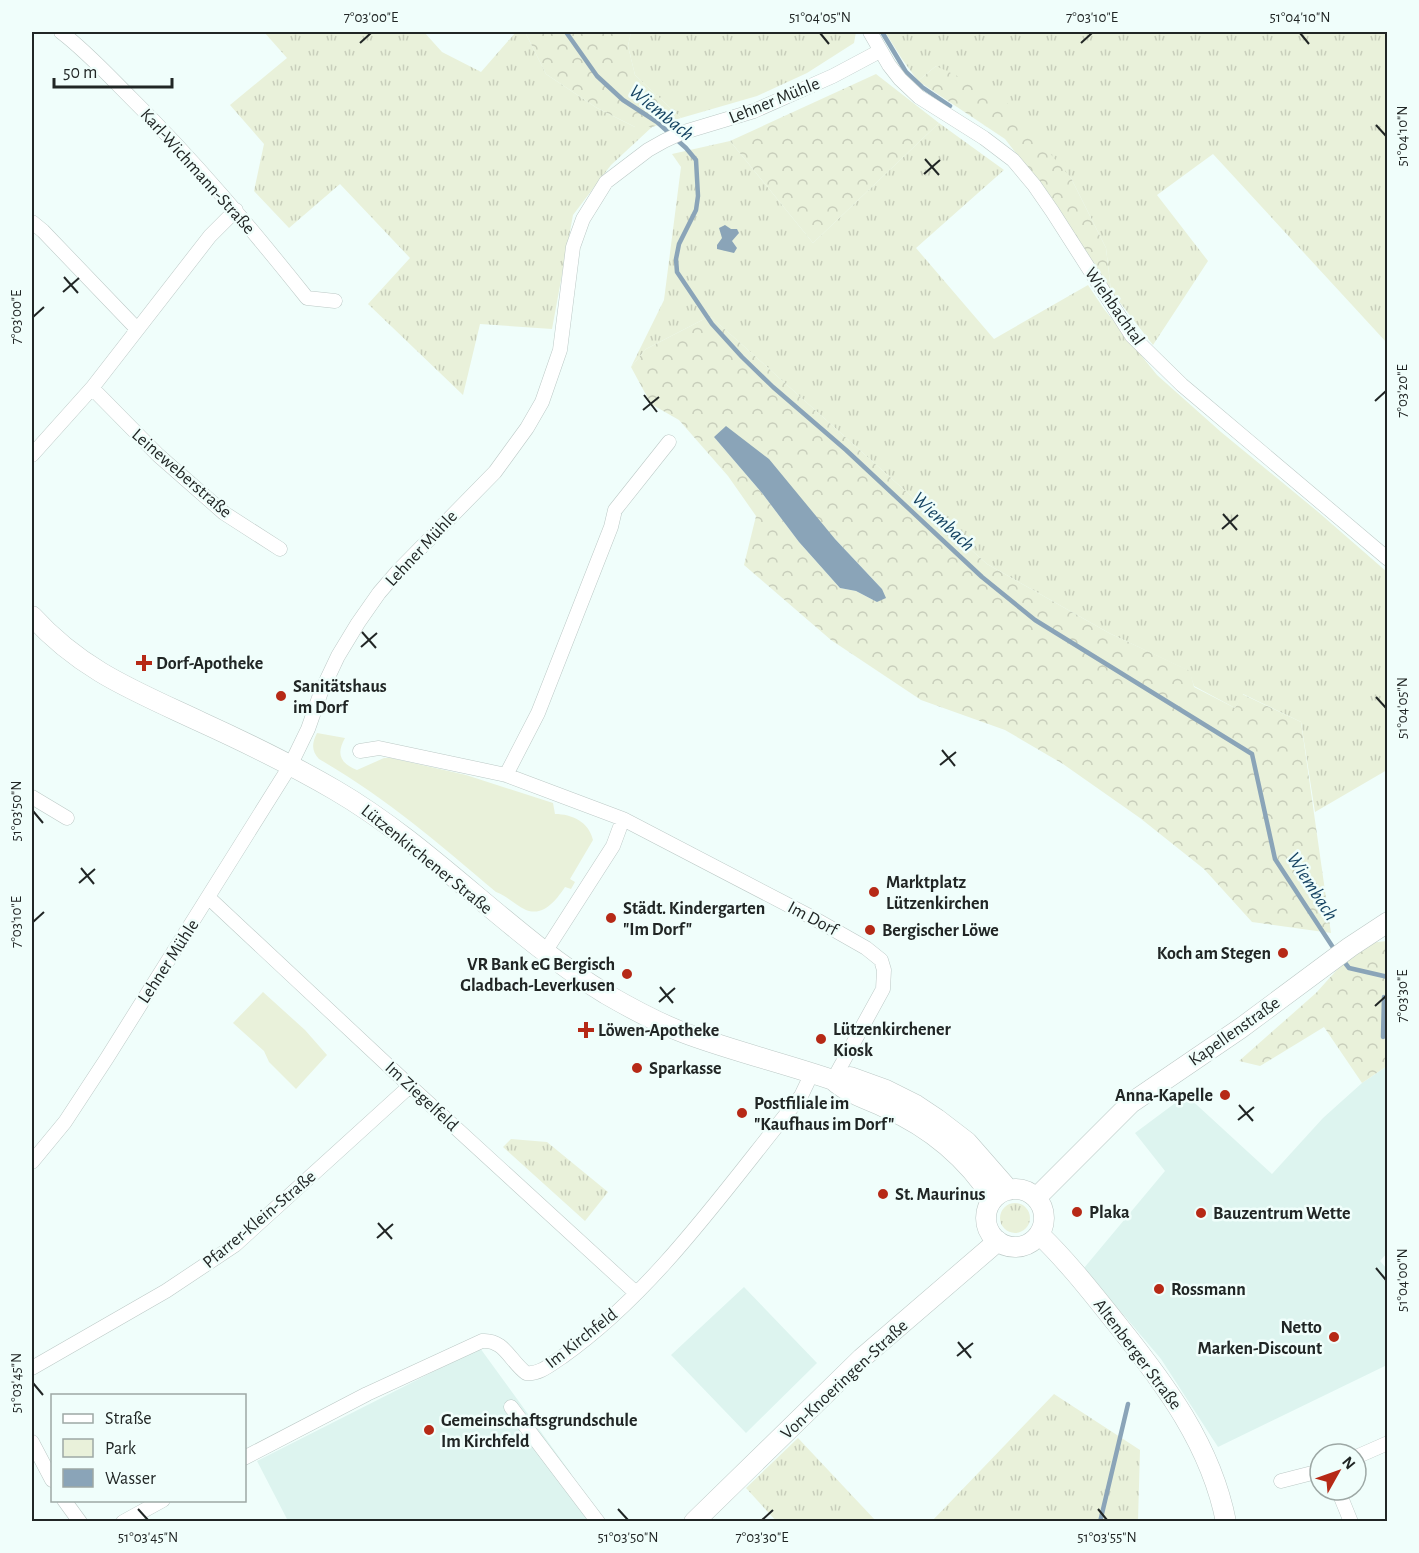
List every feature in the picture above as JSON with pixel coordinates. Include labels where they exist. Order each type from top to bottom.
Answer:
[{"type":"main road","name":"Lützenkirchener Straße","points":[[32,616],[66,650],[102,675],[290,766],[350,798],[398,832],[500,918],[604,993],[683,1033],[833,1080],[842,1088],[902,1115],[935,1137],[1001,1195]]},
{"type":"main road","name":"Kapellenstraße","points":[[1036,1198],[1131,1102],[1241,1028],[1350,947],[1388,922]]},
{"type":"main road","points":[[1022,1190],[1036,1198],[1042,1206],[1044,1216],[1044,1226],[1040,1235],[1033,1242],[1015,1247],[998,1241],[987,1226],[988,1208],[1001,1195],[1022,1190]]},
{"type":"main road","name":"Altenberger Straße","points":[[1040,1235],[1073,1269],[1174,1398],[1209,1465],[1221,1497],[1226,1521]]},
{"type":"main road","name":"Von-Knoeringen-Straße","points":[[694,1521],[862,1358],[998,1241]]},
{"type":"street","name":"Karl-Wichmann-Straße","points":[[61,32],[81,47],[175,141],[236,210],[308,298],[335,301]]},
{"type":"street","name":"Wiehbachtal","points":[[870,32],[900,79],[919,97],[984,138],[1013,160],[1052,211],[1132,336],[1182,385],[1388,559]]},
{"type":"street","name":"Lehner Mühle","points":[[32,1162],[65,1122],[209,898],[290,766],[338,656],[358,623],[398,571],[495,472],[542,402],[560,350],[573,247],[583,219],[606,182],[648,150],[664,141],[681,133],[754,111],[833,76],[880,51]]},
{"type":"street","points":[[32,455],[92,388],[210,236],[236,210]]},
{"type":"street","points":[[32,222],[137,329]]},
{"type":"street","name":"Leineweberstraße","points":[[92,388],[158,455],[224,513],[280,549]]},
{"type":"street","points":[[506,775],[538,713],[611,527],[615,510],[669,442]]},
{"type":"street","name":"Im Dorf","points":[[360,751],[379,748],[506,775],[623,819],[866,948],[881,960],[884,970],[883,989],[833,1080]]},
{"type":"street","points":[[32,797],[67,818]]},
{"type":"street","points":[[545,952],[613,846],[623,819]]},
{"type":"street","name":"Im Ziegelfeld","points":[[209,898],[636,1293]]},
{"type":"street","name":"Im Kirchfeld","points":[[246,1457],[368,1394],[482,1341],[490,1340],[497,1343],[526,1373],[537,1372],[574,1348],[606,1323],[668,1260],[801,1096],[812,1073]]},
{"type":"street","name":"Pfarrer-Klein-Straße","points":[[32,1368],[166,1291],[236,1245],[410,1086]]},
{"type":"street","points":[[512,1407],[598,1521]]},
{"type":"street","points":[[32,1442],[51,1478]]},
{"type":"street","points":[[1368,1452],[1388,1443]]},
{"type":"street","points":[[1281,1481],[1308,1474]]},
{"type":"street","points":[[66,1502],[80,1521]]},
{"type":"street","points":[[123,1521],[159,1502]]},
{"type":"street","points":[[1343,1502],[1352,1521]]},
{"type":"shaded area","points":[[1387,1066],[1388,1252],[1380,1261],[1387,1269],[1387,1365],[1218,1447],[1161,1359],[1084,1268],[1165,1171],[1135,1133],[1186,1095],[1272,1174],[1323,1118],[1362,1083]]},
{"type":"shaded area","points":[[744,1287],[817,1363],[746,1433],[671,1355]]},
{"type":"shaded area","name":"Gemeinschaftsgrundschule Im Kirchfeld","points":[[480,1348],[570,1472],[590,1521],[288,1521],[257,1461]]},
{"type":"green space","points":[[264,32],[424,32],[442,52],[481,72],[516,32],[525,32],[546,74],[597,108],[635,127],[652,127],[611,165],[573,215],[552,329],[480,324],[463,395],[368,304],[410,258],[340,184],[289,228],[254,191],[264,144],[230,105],[287,58]]},
{"type":"green space","points":[[525,32],[631,32],[628,46],[635,75],[681,118],[652,127],[635,127],[597,108],[546,74]]},
{"type":"green space","points":[[631,32],[856,32],[854,43],[807,73],[757,96],[681,118],[635,75],[628,46]]},
{"type":"green space","points":[[885,32],[1387,32],[1387,343],[1213,154],[1157,195],[1208,261],[1153,345],[1111,291],[1106,248],[1071,178],[936,66],[918,81]]},
{"type":"green space","points":[[936,66],[1002,97],[1071,178],[1106,248],[1111,291],[1054,202],[1005,139],[918,81]]},
{"type":"green space","points":[[876,74],[939,123],[813,243],[730,141]]},
{"type":"green space","points":[[939,123],[1004,170],[916,248],[994,339],[1088,285],[1104,309],[1157,375],[1387,572],[1387,770],[1315,812],[1301,722],[1243,694],[1235,708],[1194,686],[1189,671],[1109,633],[987,564],[710,316],[646,349],[631,367],[664,300],[681,167],[672,154],[730,141],[813,243]]},
{"type":"green space","points":[[710,316],[987,564],[1109,633],[1190,671],[1194,687],[1235,708],[1242,694],[1301,722],[1331,933],[1252,922],[1204,869],[1140,818],[1063,764],[1005,730],[921,700],[831,640],[744,565],[756,516],[728,476],[679,420],[651,404],[631,367],[646,349]],"holes":[[[714,437],[835,539],[882,589],[877,602],[856,591],[840,588],[799,542],[762,493]]]},
{"type":"green space","points":[[317,733],[345,738],[340,753],[341,757],[343,761],[357,770],[384,758],[391,758],[466,775],[553,803],[555,814],[579,820],[588,828],[593,840],[570,879],[575,882],[571,889],[565,887],[549,906],[539,911],[533,912],[522,908],[496,892],[389,805],[319,759],[313,746]]},
{"type":"green space","points":[[1387,941],[1387,1066],[1362,1083],[1324,1027],[1260,1066],[1239,1061],[1316,993],[1343,963],[1368,943]]},
{"type":"green space","points":[[263,992],[305,1030],[327,1055],[296,1089],[269,1062],[264,1051],[233,1023]]},
{"type":"green space","points":[[511,1139],[547,1142],[608,1192],[585,1221],[503,1147]]},
{"type":"green space","points":[[1015,1203],[1026,1207],[1030,1218],[1026,1229],[1015,1233],[1004,1229],[1000,1218],[1004,1207]]},
{"type":"green space","points":[[1054,1394],[1140,1450],[1138,1521],[932,1521]]},
{"type":"green space","points":[[798,1438],[876,1521],[776,1521],[746,1488]]},
{"type":"water","points":[[725,225],[731,229],[737,229],[739,233],[732,241],[737,248],[734,253],[717,249],[722,238],[719,228]]},
{"type":"water","points":[[726,426],[769,459],[835,539],[882,589],[886,598],[877,602],[856,591],[840,588],[799,542],[762,493],[714,437]]},
{"type":"waterway","name":"Wiembach","points":[[566,32],[597,76],[623,100],[657,122],[696,160],[698,196],[696,210],[679,244],[676,259],[677,272],[712,324],[773,387],[846,450],[982,577],[1035,620],[1252,754],[1275,859],[1336,952]]},
{"type":"waterway","points":[[882,32],[906,72],[922,87],[950,106]]},
{"type":"waterway","name":"Wiembach","points":[[1342,959],[1349,968],[1388,977]]},
{"type":"waterway","points":[[1383,1037],[1384,997]]},
{"type":"waterway","points":[[1100,1522],[1128,1404]]},
{"type":"place","name":"Dorf-Apotheke","points":[[144,663]]},
{"type":"place","name":"Sanitätshaus im Dorf","points":[[281,696]]},
{"type":"place","name":"Marktplatz Lützenkirchen","points":[[874,892]]},
{"type":"place","name":"Städt. Kindergarten \"Im Dorf\"","points":[[611,918]]},
{"type":"place","name":"Bergischer Löwe","points":[[870,930]]},
{"type":"place","name":"Koch am Stegen","points":[[1283,953]]},
{"type":"place","name":"VR Bank eG Bergisch Gladbach-Leverkusen","points":[[627,974]]},
{"type":"place","name":"Löwen-Apotheke","points":[[586,1030]]},
{"type":"place","name":"Lützenkirchener Kiosk","points":[[821,1039]]},
{"type":"place","name":"Sparkasse","points":[[637,1068]]},
{"type":"place","name":"Anna-Kapelle","points":[[1225,1095]]},
{"type":"place","name":"Postfiliale im \"Kaufhaus im Dorf\"","points":[[742,1113]]},
{"type":"place","name":"St. Maurinus","points":[[883,1194]]},
{"type":"place","name":"Plaka","points":[[1077,1212]]},
{"type":"place","name":"Bauzentrum Wette","points":[[1201,1213]]},
{"type":"place","name":"Rossmann","points":[[1159,1289]]},
{"type":"place","name":"Netto Marken-Discount","points":[[1334,1337]]},
{"type":"place","name":"Gemeinschaftsgrundschule Im Kirchfeld","points":[[429,1430]]}]
